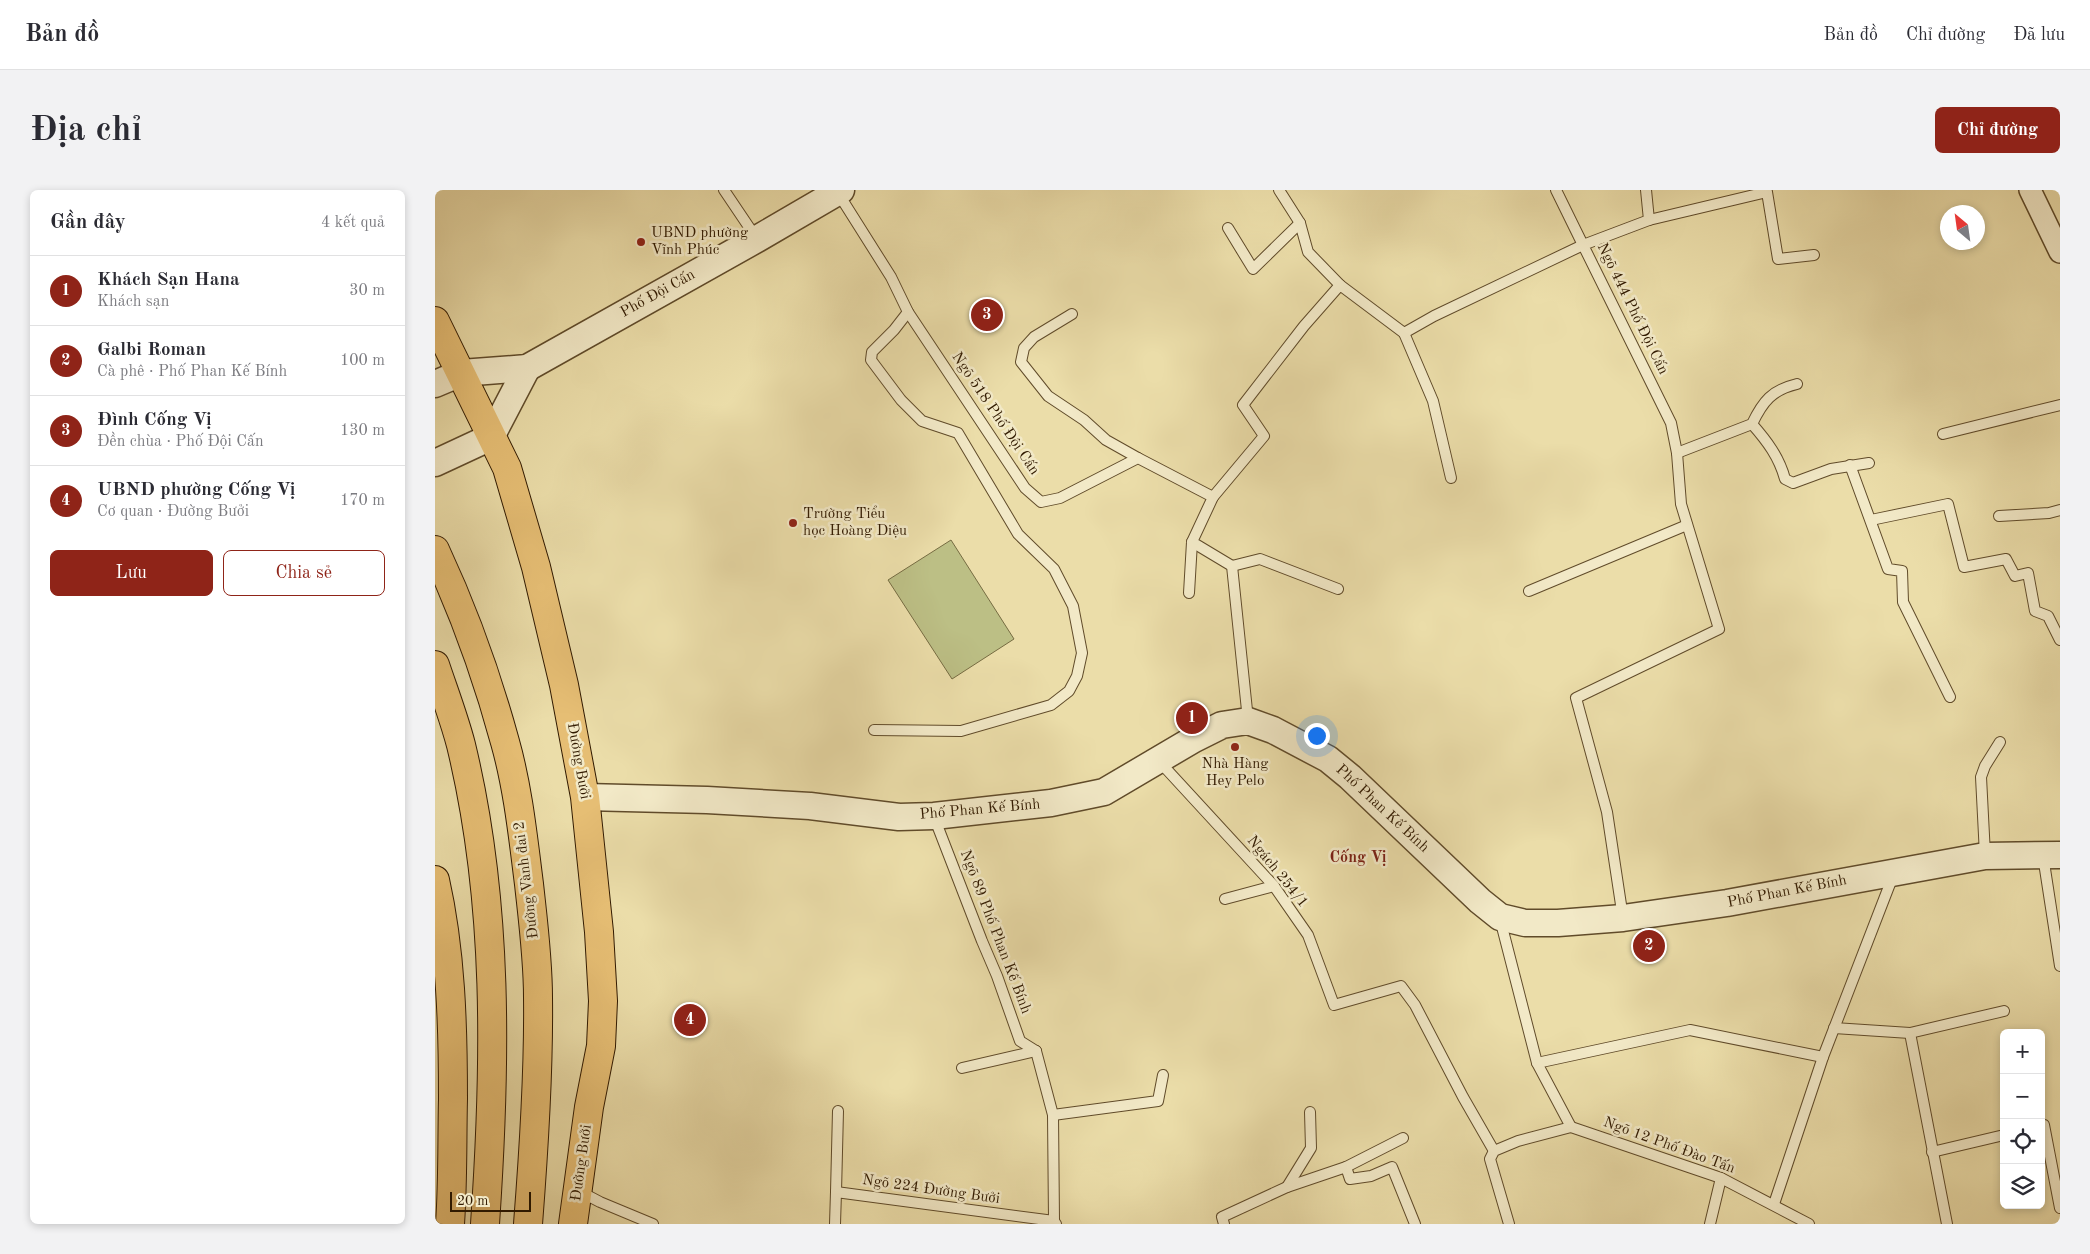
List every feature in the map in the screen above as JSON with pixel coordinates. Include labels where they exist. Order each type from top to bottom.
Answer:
[{"type":"main road","name":"Đường Bưởi","points":[[435,321],[507,468],[535,567],[564,685],[585,798],[599,932],[603,1001],[601,1046],[589,1107],[573,1224]]},
{"type":"main road","name":"Đường Vành đai 2","points":[[435,550],[454,591],[506,743],[522,826],[533,915],[538,995],[537,1115],[528,1224]]},
{"type":"main road","points":[[435,666],[461,744],[476,822],[486,907],[493,999],[493,1087],[485,1224]]},
{"type":"main road","points":[[435,880],[450,986],[453,1040],[450,1224]]},
{"type":"street","points":[[2030,190],[2060,252]]},
{"type":"street","name":"Phố Đội Cấn","points":[[435,384],[461,373],[527,368],[839,191]]},
{"type":"street","points":[[435,463],[491,437],[527,368]]},
{"type":"street","name":"Phố Phan Kế Bính","points":[[585,798],[707,800],[809,806],[899,817],[934,816],[1051,803],[1104,792],[1222,725],[1248,721],[1273,730],[1328,759],[1350,777],[1480,901],[1500,917],[1533,923],[1623,918],[1727,903],[1985,856],[2051,855]]},
{"type":"lane","points":[[724,190],[757,239]]},
{"type":"lane","points":[[1279,190],[1300,223],[1308,252],[1340,285],[1405,333],[1433,401],[1451,478]]},
{"type":"lane","points":[[1405,333],[1434,316],[1583,245],[1556,190]]},
{"type":"lane","points":[[1646,190],[1649,220]]},
{"type":"lane","name":"Ngõ 518 Phố Đội Cấn","points":[[839,191],[891,277],[908,312],[1025,488],[1041,502],[1060,498],[1137,458]]},
{"type":"lane","name":"Ngõ 444 Phố Đội Cấn","points":[[1623,918],[1607,812],[1576,698],[1719,629],[1681,504],[1677,453],[1671,423],[1583,245],[1649,220],[1767,192],[1778,259],[1814,255]]},
{"type":"lane","points":[[1228,228],[1253,269],[1300,223]]},
{"type":"lane","points":[[1189,593],[1192,542],[1213,497],[1264,436],[1243,406],[1304,326],[1340,285]]},
{"type":"lane","points":[[874,730],[961,731],[1051,704],[1069,691],[1077,676],[1082,653],[1073,606],[1053,569],[1018,534],[958,434],[922,421],[901,400],[871,360],[871,352],[894,330],[908,312]]},
{"type":"lane","points":[[1072,314],[1033,337],[1024,348],[1021,362],[1048,396],[1084,420],[1106,440],[1213,497]]},
{"type":"lane","points":[[1677,453],[1752,424],[1758,410],[1770,395],[1797,384]]},
{"type":"lane","points":[[1943,434],[2060,405]]},
{"type":"lane","points":[[1752,424],[1770,444],[1782,467],[1785,479],[1793,483],[1831,469],[1869,462]]},
{"type":"lane","points":[[1850,465],[1888,569],[1902,571],[1903,602],[1949,697]]},
{"type":"lane","points":[[1871,520],[1948,504],[1964,567],[2006,559],[2015,576],[2028,573],[2035,611],[2048,616],[2060,640]]},
{"type":"lane","points":[[1999,516],[2049,513],[2060,510]]},
{"type":"lane","points":[[1529,591],[1687,525]]},
{"type":"lane","points":[[1192,542],[1232,566],[1260,559],[1338,589]]},
{"type":"lane","points":[[1232,566],[1248,721]]},
{"type":"lane","points":[[1985,856],[1981,777],[1985,766],[2000,742]]},
{"type":"lane","name":"Ngách 254/1","points":[[1158,760],[1274,886],[1308,936],[1334,1005],[1401,986],[1415,1005],[1463,1097],[1494,1151]]},
{"type":"lane","name":"Ngõ 89 Phố Phan Kế Bính","points":[[934,816],[997,976],[1020,1041],[1036,1051]]},
{"type":"lane","points":[[2051,855],[2060,966]]},
{"type":"lane","points":[[1774,1204],[1823,1057],[1894,872]]},
{"type":"lane","points":[[1225,899],[1274,886]]},
{"type":"lane","points":[[1500,917],[1537,1063],[1571,1127],[1518,1141],[1494,1151],[1490,1160],[1509,1224]]},
{"type":"lane","points":[[1834,1028],[1910,1033],[2004,1011]]},
{"type":"lane","points":[[1537,1063],[1690,1030],[1823,1057]]},
{"type":"lane","points":[[1910,1033],[1947,1224]]},
{"type":"lane","points":[[962,1068],[1036,1051],[1053,1115],[1055,1223]]},
{"type":"lane","points":[[1053,1115],[1158,1102],[1163,1075]]},
{"type":"lane","points":[[835,1224],[838,1111]]},
{"type":"lane","points":[[1287,1187],[1311,1148],[1310,1112]]},
{"type":"lane","name":"Ngõ 12 Phố Đào Tấn","points":[[1571,1127],[1721,1178],[1774,1204],[1809,1224]]},
{"type":"lane","points":[[2045,1130],[2060,1208]]},
{"type":"lane","points":[[1932,1152],[2000,1135]]},
{"type":"lane","points":[[1224,1224],[1222,1217],[1287,1187],[1346,1167],[1403,1138]]},
{"type":"lane","points":[[1346,1167],[1350,1179],[1371,1176],[1392,1166],[1415,1224]]},
{"type":"lane","points":[[1709,1224],[1721,1178]]},
{"type":"lane","points":[[578,1190],[600,1202],[653,1224]]},
{"type":"lane","name":"Ngõ 224 Đường Bưởi","points":[[835,1192],[1055,1223]]},
{"type":"green space","points":[[951,540],[1014,639],[952,679],[888,580]]},
{"type":"place","name":"UBND phường Vĩnh Phúc","points":[[641,242]]},
{"type":"place","name":"Đình Cống Vị","points":[[987,315]]},
{"type":"place","name":"Trường Tiểu học Hoàng Diệu","points":[[793,523]]},
{"type":"place","name":"Khách Sạn Hana","points":[[1192,718]]},
{"type":"place","name":"Nhà Hàng Hey Pelo","points":[[1235,747]]},
{"type":"place","name":"Galbi Roman","points":[[1649,946]]},
{"type":"place","name":"UBND phường Cống Vị","points":[[690,1020]]},
{"type":"district","name":"Cống Vị","points":[[1358,858]]}]
